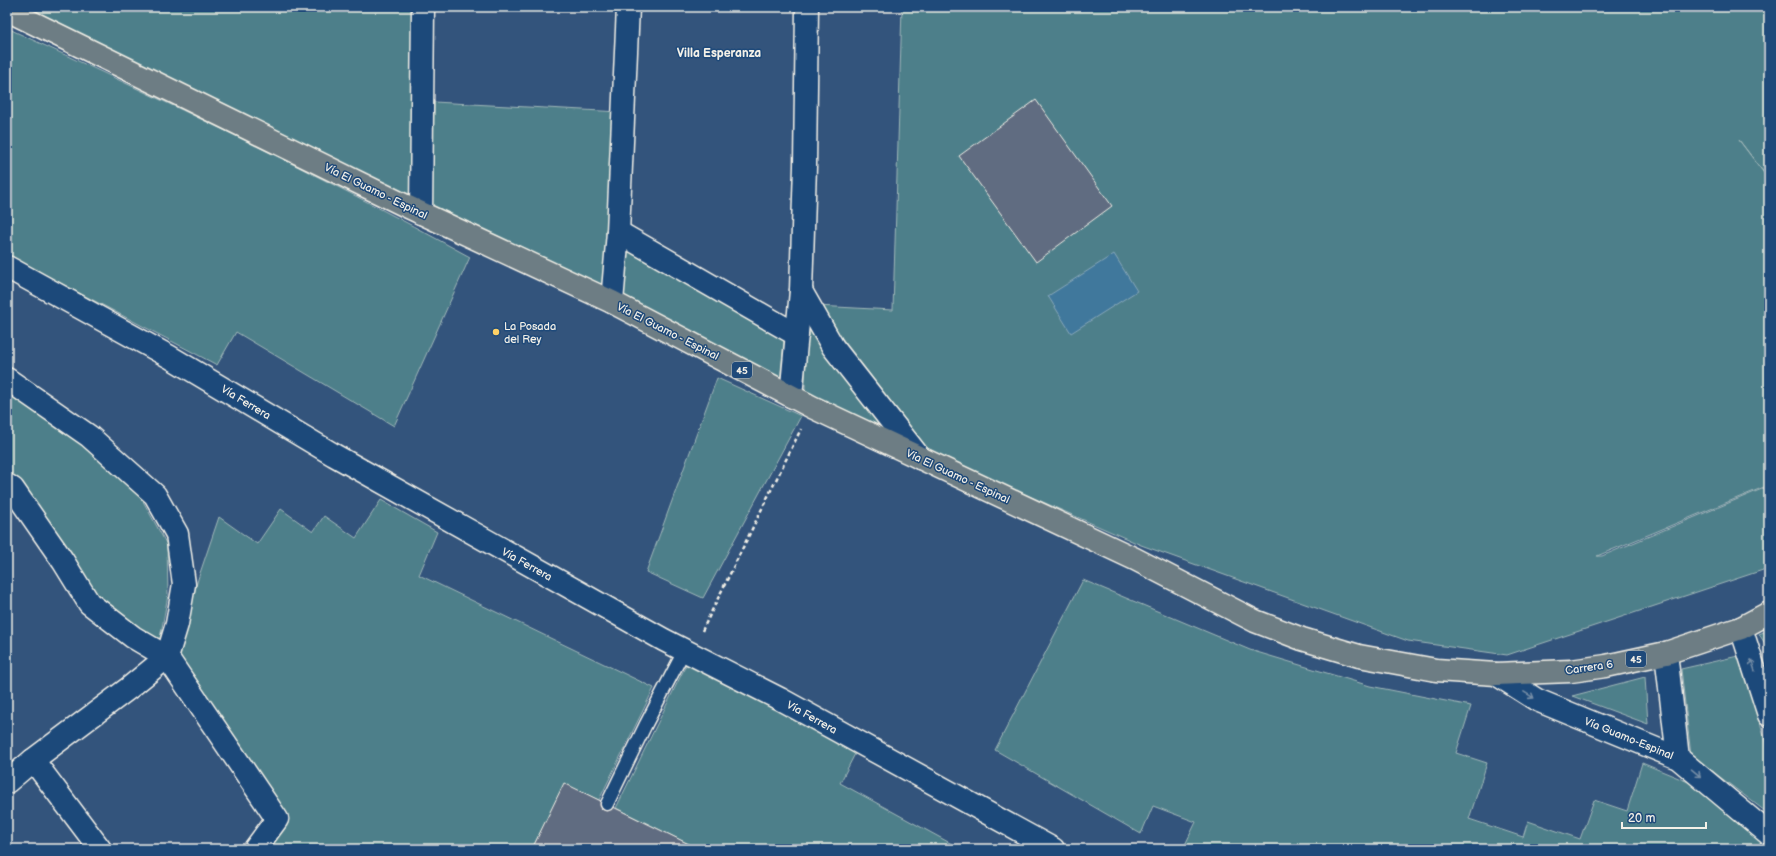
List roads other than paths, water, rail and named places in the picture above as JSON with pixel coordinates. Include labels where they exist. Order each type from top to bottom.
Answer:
[{"type":"main road","name":"Vía El Guamo - Espinal","points":[[7,10],[421,213],[612,302],[812,407],[1135,560],[1255,621],[1302,639],[1367,657],[1436,670],[1496,674]]},
{"type":"main road","name":"Carrera 6","points":[[1496,674],[1571,671],[1606,666],[1666,653],[1741,628],[1769,613]]},
{"type":"street","points":[[421,213],[423,7]]},
{"type":"street","points":[[612,302],[618,232],[628,7]]},
{"type":"street","points":[[791,396],[801,291],[805,166],[807,7]]},
{"type":"street","points":[[618,232],[797,335]]},
{"type":"street","name":"Vía Ferrera","points":[[7,267],[170,357],[334,455],[476,536],[691,644],[780,699],[1053,849]]},
{"type":"street","points":[[801,291],[833,347],[920,458]]},
{"type":"street","points":[[7,379],[89,436],[155,495],[177,534],[184,584],[177,624],[167,657],[129,688],[33,760],[7,782]]},
{"type":"street","points":[[7,484],[13,489],[63,561],[89,602],[133,637],[167,657],[277,819],[255,849]]},
{"type":"street","points":[[1741,628],[1769,715]]},
{"type":"street","points":[[1666,653],[1678,758]]},
{"type":"street","name":"Vía Guamo-Espinal","points":[[1496,674],[1536,700],[1678,758],[1769,834]]},
{"type":"street","points":[[33,760],[100,849]]},
{"type":"lane","points":[[607,804],[646,724],[691,644]]},
{"type":"water","points":[[1114,254],[1137,291],[1071,333],[1048,296]]},
{"type":"place","name":"La Posada del Rey","points":[[496,332]]},
{"type":"district","name":"Villa Esperanza","points":[[719,53]]}]
